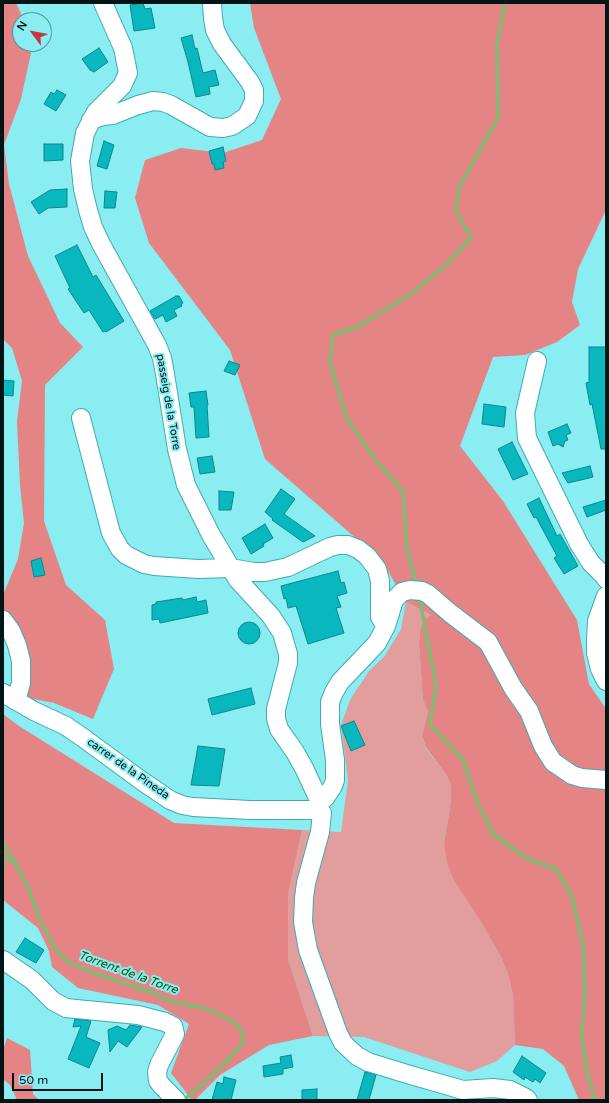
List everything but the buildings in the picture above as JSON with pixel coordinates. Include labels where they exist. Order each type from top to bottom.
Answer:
[{"type":"street","name":"passeig de la Torre","points":[[103,3],[123,48],[128,73],[122,86],[96,112],[85,133],[80,161],[83,189],[93,227],[100,244],[157,345],[164,369],[177,449],[186,485],[230,568],[249,593],[271,616],[282,633],[288,654],[288,663],[276,709],[276,720],[304,768],[319,804]]},
{"type":"street","points":[[91,120],[103,116],[114,115],[152,101],[163,102],[171,105],[210,127],[223,128],[232,126],[247,116],[254,101],[254,90],[250,82],[222,44],[215,30],[212,3]]},
{"type":"street","points":[[537,361],[525,413],[527,438],[579,544],[591,563],[606,579]]},
{"type":"street","points":[[82,418],[111,533],[120,549],[134,560],[154,566],[198,569],[230,568],[254,572],[276,570],[288,567],[330,547],[343,544],[353,546],[367,556],[377,569],[380,581],[380,617],[386,626]]},
{"type":"street","points":[[528,1100],[510,1090],[493,1088],[463,1090],[368,1062],[357,1056],[343,1043],[338,1033],[308,950],[303,922],[306,883],[320,832],[319,804],[333,786],[335,780],[335,760],[330,724],[330,702],[340,682],[377,643],[386,626],[394,600],[402,592],[415,590],[422,591],[428,594],[488,642],[513,688],[529,711],[543,746],[553,762],[572,775],[582,778],[606,780]]},
{"type":"street","points":[[606,596],[597,622],[596,653],[600,669],[606,681]]},
{"type":"street","points":[[3,620],[11,631],[21,660],[21,683],[9,697]]},
{"type":"street","name":"carrer de la Pineda","points":[[9,697],[34,712],[66,726],[142,781],[170,800],[182,805],[250,810],[319,804]]},
{"type":"street","points":[[3,960],[32,980],[53,1001],[66,1008],[138,1015],[165,1022],[173,1026],[175,1034],[156,1072],[158,1081],[154,1100]]},
{"type":"street","points":[[158,1081],[174,1098]]},
{"type":"shaded area","points":[[3,3],[16,3],[20,12],[12,12],[12,52],[31,52],[21,99],[4,145],[9,184],[28,256],[60,323],[83,347],[45,385],[44,521],[66,585],[105,620],[114,669],[93,719],[54,703],[24,697],[3,619],[3,595],[18,559],[24,523],[20,485],[17,421],[22,381],[12,348],[3,339]]},
{"type":"shaded area","points":[[250,3],[606,3],[606,210],[578,269],[572,302],[580,325],[557,342],[525,355],[493,357],[460,446],[503,501],[577,620],[589,684],[606,709],[606,1100],[579,1100],[564,1066],[543,1049],[515,1045],[513,995],[508,974],[501,957],[482,923],[454,881],[447,862],[444,843],[451,802],[451,785],[447,776],[426,747],[422,736],[428,712],[423,700],[419,644],[423,621],[431,615],[406,602],[382,561],[265,459],[230,350],[149,243],[135,198],[145,160],[181,148],[223,153],[262,140],[281,99],[254,28]]},
{"type":"shaded area","points":[[406,602],[432,616],[420,632],[419,644],[423,700],[428,712],[422,736],[426,748],[447,776],[451,785],[451,802],[444,843],[454,881],[482,922],[501,957],[508,974],[513,995],[515,1045],[497,1061],[470,1072],[364,1037],[313,1036],[288,959],[288,895],[302,830],[341,832],[348,780],[341,725],[350,700],[369,671],[384,657],[401,629]]},
{"type":"shaded area","points":[[3,714],[19,726],[174,823],[302,830],[288,895],[288,959],[313,1036],[269,1045],[220,1075],[195,1100],[192,1100],[171,1073],[189,1024],[158,1005],[78,988],[52,967],[49,951],[38,928],[3,900]]},
{"type":"shaded area","points":[[7,1038],[30,1050],[33,1094],[39,1100],[17,1100],[10,1085],[3,1079],[3,1050]]},
{"type":"waterway","points":[[417,586],[407,549],[403,491],[377,462],[347,419],[330,363],[333,335],[359,326],[411,294],[448,263],[471,238],[456,211],[459,187],[498,118],[497,44],[505,3]]},
{"type":"waterway","points":[[419,596],[436,685],[430,724],[463,760],[477,801],[493,834],[528,859],[556,869],[572,896],[583,945],[585,990],[582,1038],[587,1072],[595,1100]]},
{"type":"waterway","name":"Torrent de la Torre","points":[[3,842],[27,885],[41,922],[55,948],[68,962],[83,969],[153,993],[170,1001],[208,1009],[232,1021],[240,1028],[243,1036],[242,1044],[223,1065],[184,1100]]},
{"type":"waterway","name":"Torrent de la Torre","points":[[3,856],[16,864]]}]
